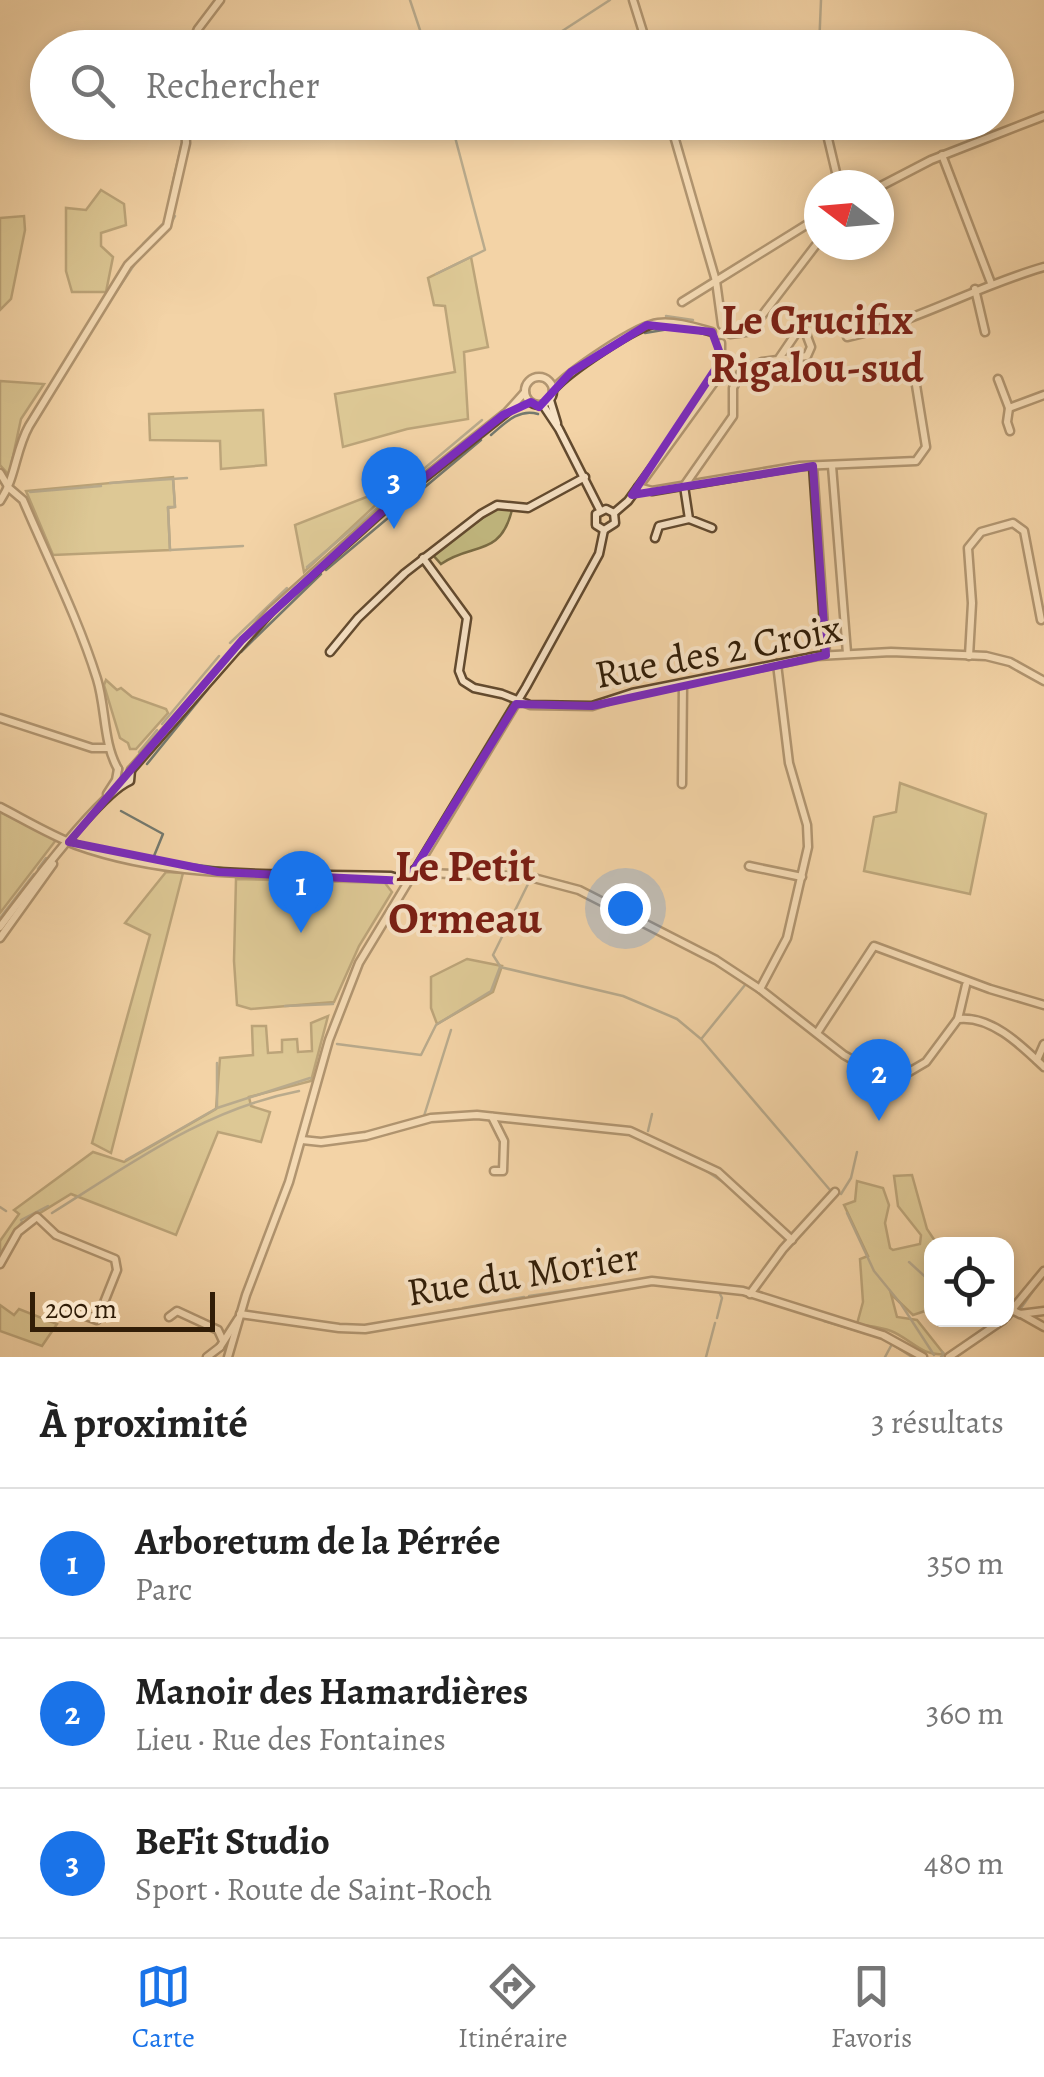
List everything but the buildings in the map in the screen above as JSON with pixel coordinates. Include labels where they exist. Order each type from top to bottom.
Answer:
[{"type":"street","points":[[198,30],[220,0]]},
{"type":"street","points":[[634,0],[643,30]]},
{"type":"street","points":[[1014,129],[1044,116]]},
{"type":"street","points":[[0,502],[29,426],[128,265],[166,226],[186,140]]},
{"type":"street","points":[[675,140],[716,281],[722,325]]},
{"type":"street","points":[[828,140],[835,170]]},
{"type":"street","points":[[894,179],[942,155],[988,140]]},
{"type":"street","points":[[942,155],[991,283]]},
{"type":"street","points":[[682,302],[804,226]]},
{"type":"street","points":[[207,1357],[226,1347],[240,1314],[302,1140],[328,1040],[371,940],[518,701],[599,554],[604,530],[614,523],[614,513],[638,488],[718,375],[722,344],[730,334],[746,332],[754,326],[804,260]]},
{"type":"street","points":[[847,338],[1044,267]]},
{"type":"street","points":[[975,289],[984,332]]},
{"type":"street","points":[[559,428],[550,400],[553,390],[571,372],[650,324],[680,324],[712,332],[722,325]]},
{"type":"street","points":[[722,325],[730,334]]},
{"type":"street","points":[[689,519],[684,486],[733,416],[732,394],[737,377],[753,365],[810,354],[812,347],[805,331],[797,332],[778,360]]},
{"type":"street","points":[[712,332],[714,340],[722,344]]},
{"type":"street","points":[[638,488],[648,492],[813,466],[908,462],[920,457],[926,447],[915,379],[918,370]]},
{"type":"street","points":[[130,770],[271,611],[386,508],[507,412],[531,380],[571,372]]},
{"type":"street","points":[[545,378],[553,390]]},
{"type":"street","points":[[998,379],[1009,408],[1010,430]]},
{"type":"street","points":[[525,392],[531,402]]},
{"type":"street","points":[[1009,408],[1044,395]]},
{"type":"street","points":[[542,405],[550,400]]},
{"type":"street","points":[[507,412],[531,402],[542,405],[559,428],[600,510]]},
{"type":"street","points":[[813,466],[826,654]]},
{"type":"street","points":[[832,466],[847,653]]},
{"type":"street","points":[[0,473],[4,489],[24,500],[91,664],[119,782]]},
{"type":"street","points":[[330,652],[362,614],[423,558],[488,509],[501,505],[528,508],[585,478]]},
{"type":"street","points":[[600,510],[614,513]]},
{"type":"street","points":[[600,510],[594,520],[604,530]]},
{"type":"street","points":[[655,538],[659,526],[689,519],[712,528]]},
{"type":"street","points":[[969,656],[972,603],[968,548],[980,532],[1013,524],[1024,531],[1042,620]]},
{"type":"street","name":"Rue des 2 Croix","points":[[423,558],[467,618],[459,670],[463,680],[474,688],[530,705],[577,708],[826,654],[847,653],[969,656],[1010,662],[1044,682]]},
{"type":"street","points":[[760,989],[787,938],[808,836],[789,763],[777,664]]},
{"type":"street","points":[[682,784],[683,684]]},
{"type":"street","points":[[0,718],[92,748],[110,748]]},
{"type":"street","points":[[0,927],[119,782],[132,778],[130,770],[123,766],[118,769]]},
{"type":"street","points":[[0,807],[70,842],[117,856],[218,872],[390,876],[407,882]]},
{"type":"street","points":[[0,938],[32,898],[58,854]]},
{"type":"street","points":[[748,866],[802,877]]},
{"type":"street","points":[[414,870],[530,877],[571,886],[716,960],[844,1055],[873,1072],[908,1072],[926,1062],[958,1019],[966,985]]},
{"type":"street","points":[[817,1033],[874,946],[990,990],[1044,1005]]},
{"type":"street","points":[[958,1019],[992,1026],[1044,1068]]},
{"type":"street","points":[[1037,1060],[1044,1044]]},
{"type":"street","points":[[870,1094],[873,1072]]},
{"type":"street","points":[[302,1140],[320,1142],[366,1136],[432,1118],[491,1116],[634,1132],[718,1172],[792,1240]]},
{"type":"street","points":[[491,1116],[504,1142],[503,1171],[494,1171]]},
{"type":"street","points":[[750,1294],[835,1192]]},
{"type":"street","points":[[0,1264],[18,1232],[37,1217],[50,1232],[111,1256],[118,1263],[97,1320],[65,1308]]},
{"type":"street","points":[[1014,1311],[1044,1271]]},
{"type":"street","name":"Rue du Morier","points":[[240,1314],[353,1329],[637,1282],[750,1294],[884,1334],[923,1357]]},
{"type":"street","points":[[169,1317],[177,1311],[218,1330],[226,1347]]},
{"type":"street","points":[[1014,1315],[1044,1311]]},
{"type":"street","points":[[1014,1316],[1044,1327]]},
{"type":"street","points":[[949,1357],[993,1327]]},
{"type":"highlighted area","points":[[647,325],[712,332],[722,359],[632,495],[813,466],[826,655],[592,706],[516,704],[407,881],[218,872],[69,842],[242,640],[386,508],[503,415],[531,402],[539,407],[571,372]]},
{"type":"shaded area","points":[[101,190],[124,204],[126,225],[101,233],[101,246],[113,257],[106,292],[72,292],[66,271],[66,208],[86,210]]},
{"type":"shaded area","points":[[24,216],[25,230],[11,299],[0,310],[0,218]]},
{"type":"shaded area","points":[[471,257],[488,347],[464,352],[468,419],[407,429],[343,447],[335,394],[455,372],[445,306],[434,305],[428,278]]},
{"type":"shaded area","points":[[0,381],[44,384],[21,419],[9,475],[0,465]]},
{"type":"shaded area","points":[[263,410],[266,465],[221,469],[220,441],[150,440],[149,414]]},
{"type":"shaded area","points":[[173,477],[175,507],[168,508],[170,550],[53,555],[26,491]]},
{"type":"shaded area","points":[[397,485],[304,572],[295,525]]},
{"type":"shaded area","points":[[495,509],[512,510],[507,525],[492,542],[441,564],[432,554]]},
{"type":"shaded area","points":[[106,680],[117,690],[121,688],[168,713],[136,749],[130,749],[120,738],[104,685]]},
{"type":"shaded area","points":[[900,783],[986,814],[970,894],[864,871],[874,817],[896,812]]},
{"type":"shaded area","points":[[0,812],[56,840],[0,913]]},
{"type":"shaded area","points":[[166,872],[183,873],[111,1153],[92,1143],[150,935],[125,923]]},
{"type":"shaded area","points":[[236,879],[385,883],[392,892],[359,946],[334,1002],[251,1009],[237,1005]]},
{"type":"shaded area","points":[[467,959],[502,966],[493,992],[437,1024],[431,1008],[431,977]]},
{"type":"shaded area","points":[[328,1016],[311,1081],[249,1097],[251,1106],[270,1112],[261,1142],[218,1132],[176,1235],[71,1194],[19,1226],[0,1258],[0,1241],[19,1214],[14,1210],[93,1152],[124,1162],[216,1109],[220,1058],[253,1055],[252,1026],[266,1026],[268,1053],[282,1052],[282,1040],[297,1039],[298,1052],[312,1051],[311,1023]]},
{"type":"shaded area","points":[[912,1175],[932,1237],[924,1237],[924,1311],[913,1315],[891,1294],[897,1317],[917,1320],[944,1354],[923,1350],[887,1330],[857,1324],[863,1302],[860,1259],[868,1256],[844,1205],[855,1201],[857,1181],[883,1188],[889,1205],[885,1223],[890,1248],[920,1244],[921,1235],[898,1206],[894,1176]]},
{"type":"shaded area","points":[[0,1305],[14,1315],[19,1309],[57,1324],[42,1346],[0,1331]]},
{"type":"waterway","points":[[410,0],[420,30]]},
{"type":"waterway","points":[[564,30],[610,0]]},
{"type":"waterway","points":[[637,0],[645,27]]},
{"type":"waterway","points":[[820,30],[821,0]]},
{"type":"waterway","points":[[171,190],[183,140]]},
{"type":"waterway","points":[[436,274],[485,250],[456,140]]},
{"type":"waterway","points":[[142,256],[167,231],[175,216]]},
{"type":"waterway","points":[[143,244],[163,224]]},
{"type":"waterway","points":[[130,258],[139,248]]},
{"type":"waterway","points":[[114,295],[136,262]]},
{"type":"waterway","points":[[101,302],[117,277]]},
{"type":"waterway","points":[[37,407],[93,316]]},
{"type":"waterway","points":[[666,316],[693,320]]},
{"type":"waterway","points":[[645,333],[669,329]]},
{"type":"waterway","points":[[491,435],[518,415],[538,414]]},
{"type":"waterway","points":[[307,567],[482,420]]},
{"type":"waterway","points":[[11,463],[20,437]]},
{"type":"waterway","points":[[326,570],[481,440]]},
{"type":"waterway","points":[[110,483],[187,478]]},
{"type":"waterway","points":[[173,479],[175,507],[168,507],[170,550],[243,546]]},
{"type":"waterway","points":[[30,492],[101,486]]},
{"type":"waterway","points":[[241,652],[321,574]]},
{"type":"waterway","points":[[230,643],[287,588]]},
{"type":"waterway","points":[[162,724],[219,656]]},
{"type":"waterway","points":[[213,683],[230,663]]},
{"type":"waterway","points":[[97,668],[100,676]]},
{"type":"waterway","points":[[100,678],[105,694]]},
{"type":"waterway","points":[[147,764],[208,689]]},
{"type":"waterway","points":[[139,752],[157,730]]},
{"type":"waterway","points":[[121,811],[163,834],[154,856],[158,860],[237,870]]},
{"type":"waterway","points":[[38,869],[46,858]]},
{"type":"waterway","points":[[440,870],[485,870]]},
{"type":"waterway","points":[[501,871],[508,872]]},
{"type":"waterway","points":[[0,918],[34,874]]},
{"type":"waterway","points":[[542,877],[568,883]]},
{"type":"waterway","points":[[500,966],[493,955],[528,884]]},
{"type":"waterway","points":[[337,1044],[421,1055],[436,1025],[491,991],[500,967],[623,996],[677,1019],[701,1039],[830,1190]]},
{"type":"waterway","points":[[702,1038],[745,985]]},
{"type":"waterway","points":[[285,1006],[333,1004]]},
{"type":"waterway","points":[[424,1116],[451,1030]]},
{"type":"waterway","points":[[1044,1053],[1044,1060]]},
{"type":"waterway","points":[[217,1063],[217,1106]]},
{"type":"waterway","points":[[126,1160],[217,1108],[310,1078]]},
{"type":"waterway","points":[[52,1213],[201,1124],[265,1099],[299,1091]]},
{"type":"waterway","points":[[648,1131],[652,1114]]},
{"type":"waterway","points":[[841,1194],[851,1178],[857,1152]]},
{"type":"waterway","points":[[699,1166],[726,1184]]},
{"type":"waterway","points":[[21,1220],[48,1206]]},
{"type":"waterway","points":[[0,1207],[6,1211]]},
{"type":"waterway","points":[[847,1213],[874,1271],[934,1355]]},
{"type":"waterway","points":[[0,1254],[22,1222]]},
{"type":"waterway","points":[[909,1262],[924,1276]]},
{"type":"waterway","points":[[1021,1308],[1043,1277]]},
{"type":"waterway","points":[[529,1296],[646,1279]]},
{"type":"waterway","points":[[665,1286],[719,1292],[722,1298],[717,1318]]},
{"type":"waterway","points":[[463,1308],[524,1297]]},
{"type":"waterway","points":[[447,1311],[459,1309]]},
{"type":"waterway","points":[[824,1321],[885,1339]]},
{"type":"waterway","points":[[706,1357],[715,1323]]},
{"type":"waterway","points":[[885,1357],[892,1344],[912,1357]]},
{"type":"waterway","points":[[941,1357],[942,1352]]},
{"type":"place","name":"BeFit Studio","points":[[394,529]]},
{"type":"place","name":"Arboretum de la Pérrée","points":[[301,933]]},
{"type":"place","name":"Manoir des Hamardières","points":[[879,1121]]},
{"type":"district","name":"Le Crucifix Rigalou-sud","points":[[817,343]]},
{"type":"district","name":"Le Petit Ormeau","points":[[465,892]]}]
